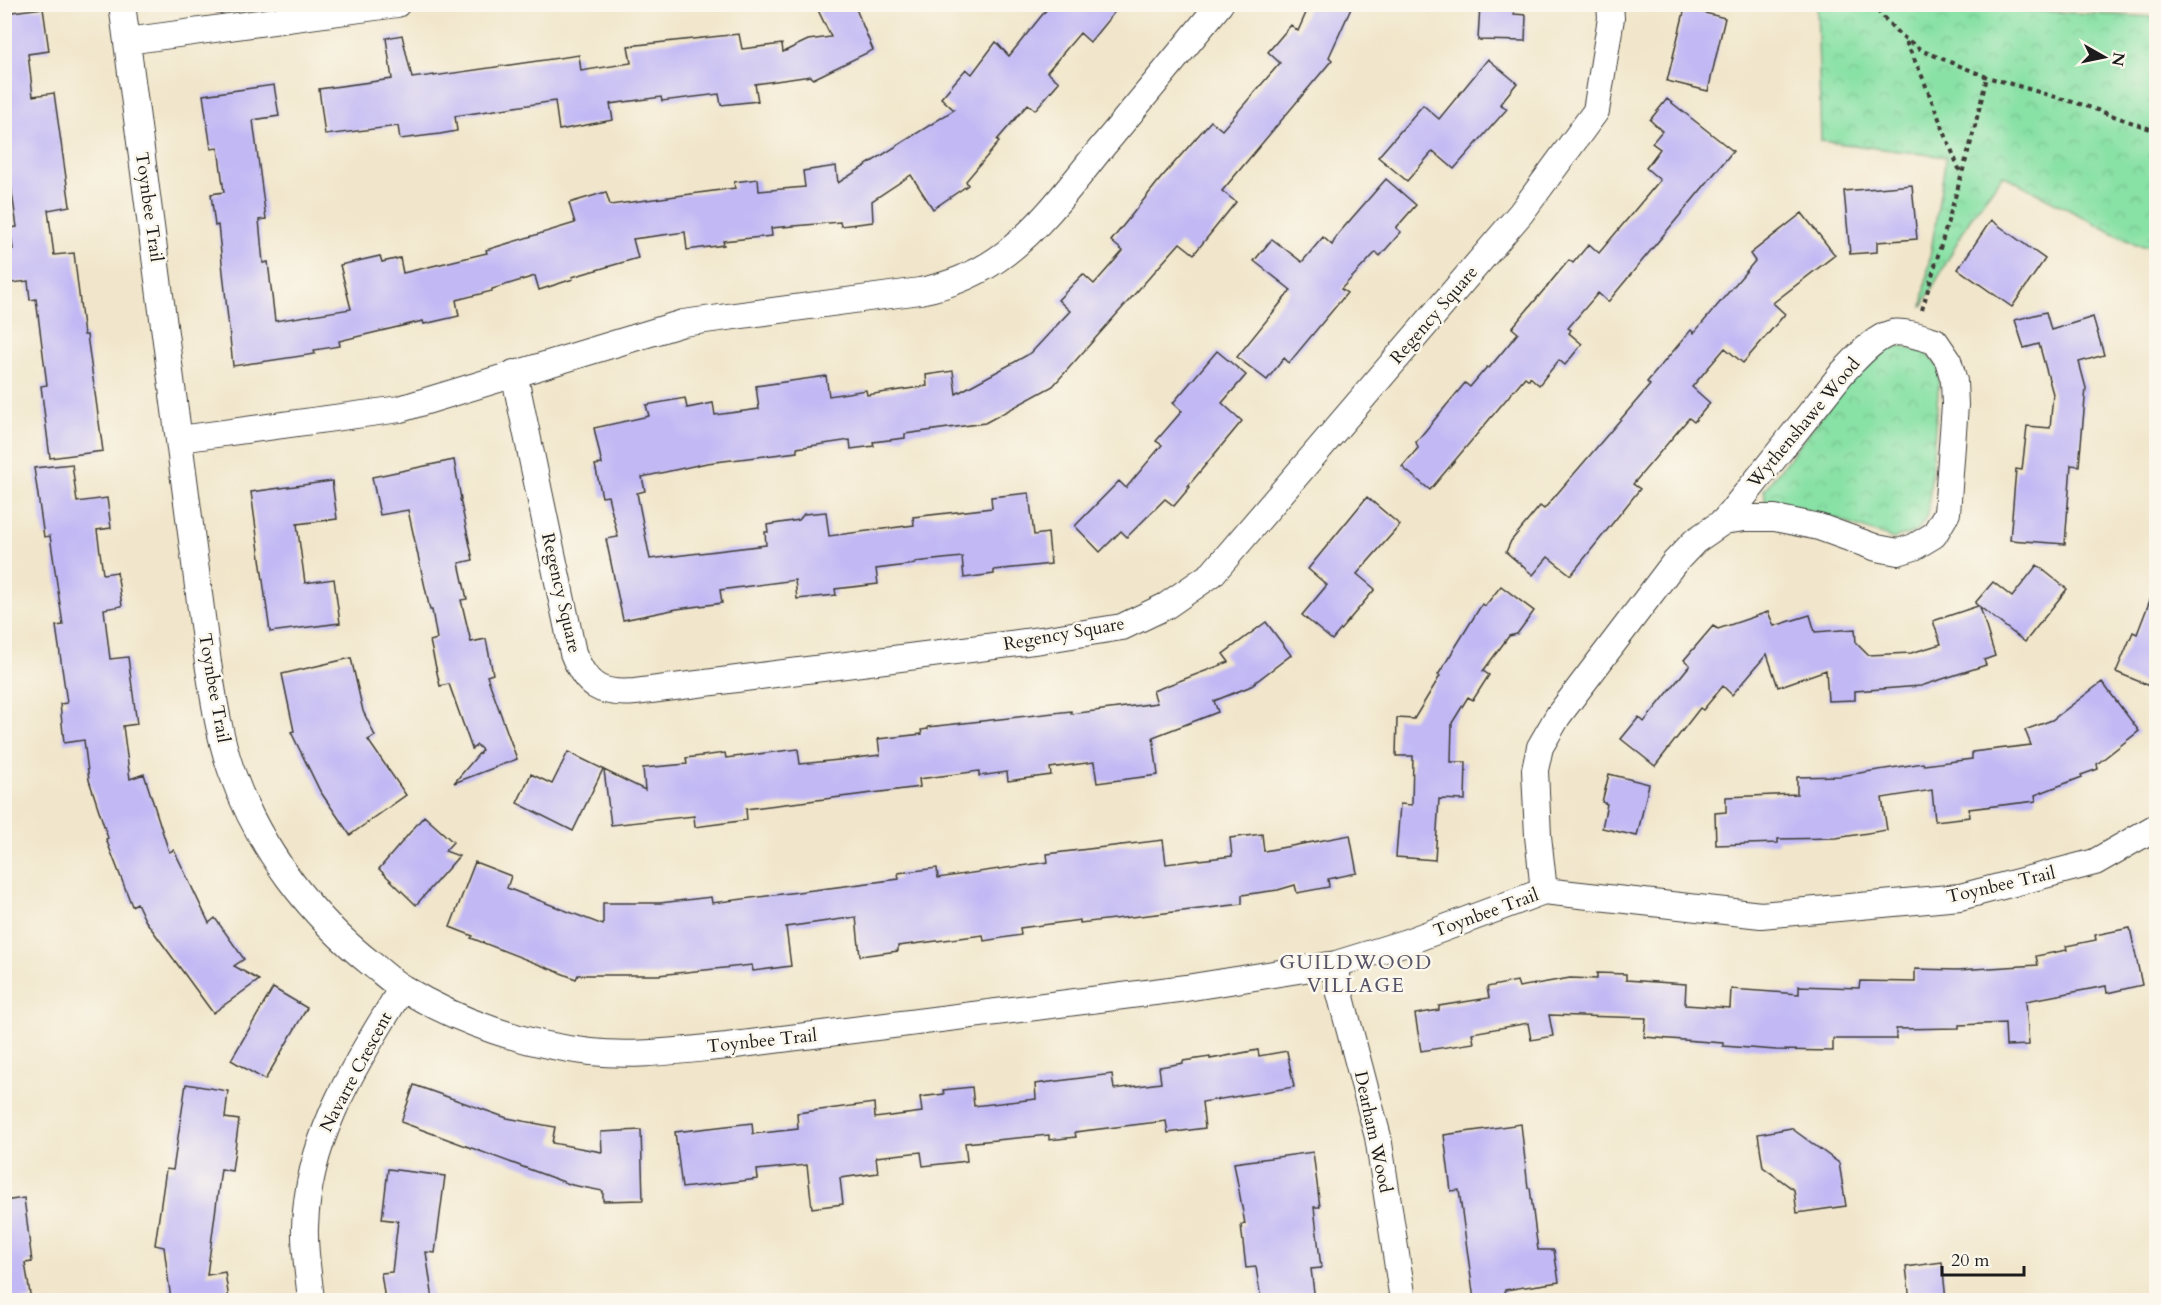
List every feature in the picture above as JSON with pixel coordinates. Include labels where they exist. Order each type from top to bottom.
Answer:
[{"type":"street","name":"Toynbee Trail","points":[[122,4],[212,685],[219,728],[231,771],[271,852],[305,901],[351,948],[402,988],[468,1021],[530,1040],[592,1052],[656,1053],[727,1046],[1186,988],[1336,964],[1407,942],[1544,891],[1761,915],[1960,897],[2095,862],[2157,827]]},
{"type":"street","points":[[126,41],[397,4]]},
{"type":"street","points":[[180,439],[400,409],[683,323],[920,291],[945,286],[966,278],[1006,253],[1052,208],[1220,4]]},
{"type":"street","name":"Regency Square","points":[[514,373],[573,653],[579,669],[590,682],[601,690],[618,694],[635,692],[1041,640],[1122,627],[1166,606],[1212,574],[1521,213],[1596,111],[1611,18],[1610,4]]},
{"type":"street","name":"Wythenshawe Wood","points":[[1544,891],[1538,836],[1535,771],[1540,747],[1558,716],[1674,562],[1695,541],[1724,521],[1843,372],[1876,341],[1894,332],[1935,341],[1948,360],[1954,381],[1954,405],[1947,513],[1934,535],[1914,547],[1898,552],[1877,548],[1819,527],[1774,518],[1724,521]]},
{"type":"street","name":"Dearham Wood","points":[[1336,964],[1338,986],[1378,1137],[1403,1300]]},
{"type":"street","name":"Navarre Crescent","points":[[311,1300],[305,1228],[308,1190],[316,1155],[333,1107],[402,988]]},
{"type":"path","points":[[1871,4],[1905,39],[1923,51],[1987,77],[2080,104],[2157,131]]},
{"type":"path","points":[[1905,39],[1961,174]]},
{"type":"path","points":[[1914,336],[1987,77]]},
{"type":"green space","points":[[1969,4],[1974,8],[2156,17],[2156,247],[2136,245],[2003,175],[1970,219],[1922,307],[1946,157],[1821,141],[1817,5]]},
{"type":"green space","points":[[1901,346],[1926,352],[1940,369],[1928,514],[1918,531],[1894,539],[1811,511],[1766,505],[1764,490],[1872,352]]},
{"type":"building","points":[[815,4],[854,4],[873,50],[813,79],[811,76],[755,84],[758,101],[721,105],[719,94],[662,101],[661,97],[610,104],[613,120],[559,130],[555,101],[455,116],[457,131],[440,134],[400,139],[398,126],[325,135],[319,89],[392,79],[386,38],[402,35],[412,78],[579,55],[581,71],[631,63],[628,46],[739,34],[742,49],[782,44],[783,52],[808,40],[831,37]]},
{"type":"building","points":[[1051,4],[1121,4],[1090,42],[1080,33],[1047,72],[1059,82],[1035,110],[1028,104],[966,181],[968,185],[933,209],[911,175],[872,201],[873,222],[841,226],[840,222],[771,228],[772,236],[723,241],[724,245],[687,250],[685,232],[633,239],[638,258],[572,277],[573,279],[539,290],[535,276],[492,289],[492,291],[456,300],[459,316],[424,324],[423,321],[339,341],[340,346],[314,350],[315,354],[233,366],[218,225],[215,226],[211,194],[224,192],[218,148],[211,149],[203,95],[274,85],[279,116],[253,120],[266,219],[259,220],[263,263],[268,262],[275,321],[351,309],[340,265],[380,256],[382,262],[400,258],[403,273],[487,253],[486,250],[575,223],[569,203],[606,192],[610,205],[735,188],[734,182],[758,179],[759,191],[805,187],[803,171],[836,166],[838,183],[954,110],[941,98],[966,69],[972,74],[996,42],[1009,56]]},
{"type":"building","points":[[1310,4],[1353,4],[1329,57],[1332,60],[1222,191],[1236,202],[1194,254],[1180,243],[1053,386],[985,423],[905,434],[905,438],[873,442],[874,446],[851,449],[850,440],[797,448],[797,452],[707,463],[642,477],[645,491],[637,493],[650,559],[766,545],[767,525],[799,520],[804,514],[826,512],[829,536],[914,525],[913,517],[992,508],[991,497],[1029,493],[1034,535],[1048,533],[1051,564],[994,570],[994,574],[964,578],[962,557],[915,562],[915,564],[876,569],[878,584],[835,589],[836,595],[797,599],[795,580],[720,590],[722,603],[623,620],[606,539],[618,537],[608,496],[602,497],[595,465],[602,464],[594,428],[649,416],[646,405],[685,398],[687,408],[713,403],[715,415],[759,409],[756,386],[826,376],[829,396],[866,390],[867,395],[927,386],[926,375],[953,371],[956,394],[1031,353],[1070,311],[1058,300],[1083,274],[1094,284],[1123,251],[1111,241],[1161,178],[1211,121],[1222,130],[1280,63],[1268,52],[1291,25],[1298,31]]},
{"type":"building","points":[[1480,4],[1514,4],[1514,14],[1526,15],[1525,41],[1478,40]]},
{"type":"building","points":[[43,8],[49,51],[28,54],[33,96],[54,93],[70,206],[48,210],[54,255],[74,253],[84,335],[87,335],[103,451],[50,458],[41,386],[47,385],[36,299],[30,300],[28,281],[4,284],[4,250],[13,249],[10,228],[17,227],[4,138],[4,13]]},
{"type":"building","points":[[1685,8],[1725,18],[1708,91],[1667,81]]},
{"type":"building","points":[[1488,59],[1517,83],[1500,104],[1507,109],[1454,169],[1433,151],[1407,181],[1378,157],[1423,105],[1439,119]]},
{"type":"building","points":[[1667,99],[1733,151],[1608,302],[1598,293],[1568,328],[1571,330],[1569,333],[1582,344],[1565,365],[1559,360],[1539,385],[1530,377],[1529,380],[1525,377],[1430,490],[1402,467],[1418,448],[1416,442],[1465,383],[1470,387],[1487,367],[1489,368],[1518,333],[1512,328],[1569,260],[1573,263],[1589,244],[1599,253],[1660,180],[1646,168],[1660,149],[1652,143],[1662,131],[1650,120]]},
{"type":"building","points":[[1386,179],[1416,205],[1396,228],[1401,232],[1380,256],[1376,252],[1341,289],[1347,293],[1289,363],[1284,358],[1267,380],[1237,357],[1291,290],[1254,261],[1272,239],[1302,262],[1323,237],[1332,245],[1338,234]]},
{"type":"building","points":[[1912,185],[1917,239],[1877,242],[1877,252],[1850,254],[1844,191]]},
{"type":"building","points":[[1802,213],[1835,255],[1773,303],[1785,314],[1743,363],[1725,348],[1692,387],[1710,403],[1694,422],[1689,418],[1633,484],[1640,489],[1571,575],[1548,557],[1533,575],[1506,552],[1511,541],[1540,506],[1544,509],[1650,385],[1647,382],[1691,330],[1694,333],[1755,261],[1750,254]]},
{"type":"building","points":[[1991,220],[2045,259],[2012,307],[1958,269]]},
{"type":"building","points":[[2046,312],[2051,330],[2093,317],[2104,355],[2079,362],[2086,388],[2079,466],[2071,465],[2065,544],[2010,540],[2016,469],[2022,470],[2027,426],[2050,428],[2053,394],[2039,344],[2024,348],[2015,320]]},
{"type":"building","points":[[1217,351],[1246,375],[1222,403],[1242,421],[1174,506],[1165,499],[1127,537],[1121,531],[1100,552],[1075,526],[1119,481],[1126,488],[1162,445],[1156,441],[1182,411],[1173,403]]},
{"type":"building","points":[[454,460],[473,560],[459,563],[467,599],[461,600],[471,642],[486,639],[493,674],[487,676],[517,759],[454,783],[482,750],[477,745],[472,749],[449,684],[440,686],[430,641],[437,639],[432,610],[430,610],[408,510],[380,515],[372,477]]},
{"type":"building","points":[[72,464],[77,502],[107,498],[111,528],[97,530],[103,574],[117,572],[122,606],[104,609],[110,659],[128,657],[137,724],[123,726],[130,779],[144,774],[169,852],[174,850],[209,923],[215,918],[244,959],[234,966],[259,980],[213,1013],[145,920],[137,903],[132,906],[106,839],[108,838],[89,780],[84,740],[64,743],[60,704],[67,703],[56,626],[63,625],[50,536],[44,537],[34,468]]},
{"type":"building","points":[[332,481],[337,519],[297,524],[305,583],[334,579],[340,623],[270,632],[251,492]]},
{"type":"building","points":[[1367,497],[1400,525],[1357,574],[1375,589],[1332,640],[1302,615],[1327,585],[1308,569]]},
{"type":"building","points":[[2037,565],[2067,589],[2025,642],[1980,607],[1995,656],[1984,660],[1986,665],[1921,686],[1855,691],[1855,700],[1828,701],[1826,670],[1778,687],[1767,654],[1732,695],[1723,686],[1703,710],[1700,708],[1655,766],[1621,739],[1639,717],[1644,722],[1690,665],[1684,660],[1713,626],[1718,629],[1768,612],[1774,626],[1810,615],[1815,632],[1855,629],[1856,643],[1868,655],[1911,653],[1941,644],[1933,621],[1978,606],[1975,603],[1993,582],[2012,597]]},
{"type":"building","points":[[1501,586],[1534,611],[1517,634],[1509,636],[1483,671],[1489,675],[1473,700],[1468,697],[1452,723],[1451,762],[1466,762],[1465,800],[1439,799],[1435,860],[1396,857],[1400,804],[1412,805],[1413,756],[1396,756],[1397,718],[1414,719],[1482,604],[1485,606]]},
{"type":"building","points":[[2155,587],[2157,588],[2157,689],[2116,672],[2133,632],[2137,634]]},
{"type":"building","points":[[1266,622],[1291,655],[1249,687],[1214,701],[1218,712],[1153,737],[1158,775],[1097,783],[1094,762],[1050,768],[1051,775],[1008,781],[1007,772],[979,776],[979,771],[919,779],[920,787],[746,809],[747,820],[695,827],[694,816],[611,825],[604,770],[645,790],[643,768],[687,764],[686,758],[725,753],[726,758],[798,749],[800,764],[839,760],[880,755],[878,739],[922,734],[921,730],[928,729],[928,727],[1071,711],[1071,714],[1157,703],[1153,691],[1229,662],[1223,654]]},
{"type":"building","points":[[351,658],[363,711],[375,736],[368,740],[406,795],[350,835],[320,791],[291,732],[294,731],[282,674]]},
{"type":"building","points":[[2102,682],[2139,731],[2097,764],[2098,769],[2035,795],[2036,801],[1969,809],[1970,817],[1935,821],[1932,790],[1882,798],[1887,830],[1836,838],[1778,839],[1778,843],[1716,845],[1715,813],[1726,812],[1726,797],[1797,794],[1797,777],[1840,776],[1923,763],[1924,765],[1972,759],[1972,752],[2031,745],[2025,730],[2052,720]]},
{"type":"building","points":[[568,752],[603,769],[573,831],[517,803],[531,774],[552,784]]},
{"type":"building","points":[[1609,774],[1649,784],[1637,836],[1602,828],[1607,804],[1602,802]]},
{"type":"building","points":[[424,816],[453,842],[445,851],[459,856],[416,905],[379,869]]},
{"type":"building","points":[[1262,834],[1264,851],[1350,835],[1357,873],[1328,879],[1329,887],[1297,893],[1295,885],[1242,895],[1242,904],[1020,928],[1021,935],[984,941],[983,935],[898,946],[898,951],[860,956],[856,917],[786,927],[791,966],[753,971],[752,965],[658,975],[578,975],[576,979],[471,938],[473,936],[450,927],[475,862],[511,876],[507,888],[603,925],[603,903],[660,903],[711,897],[712,903],[899,879],[898,873],[937,868],[938,878],[1048,862],[1047,854],[1163,840],[1166,864],[1232,856],[1230,838]]},
{"type":"building","points":[[2130,928],[2142,985],[2107,993],[2106,986],[2026,1001],[2029,1045],[2006,1046],[2005,1023],[1959,1025],[1959,1028],[1896,1029],[1896,1039],[1833,1039],[1833,1051],[1776,1050],[1644,1037],[1646,1018],[1549,1015],[1553,1036],[1531,1040],[1528,1023],[1472,1033],[1474,1043],[1421,1051],[1415,1014],[1439,1010],[1439,1006],[1489,998],[1487,987],[1517,981],[1519,987],[1570,978],[1597,979],[1597,973],[1626,974],[1626,980],[1686,984],[1685,1005],[1730,1008],[1731,989],[1799,994],[1799,986],[1859,988],[1860,981],[1915,982],[1915,969],[1958,970],[2038,965],[2036,956],[2067,950],[2066,946],[2096,940],[2095,935]]},
{"type":"building","points":[[273,988],[307,1008],[265,1080],[231,1060]]},
{"type":"building","points":[[1258,1050],[1259,1056],[1287,1051],[1294,1087],[1202,1102],[1205,1128],[1168,1133],[1166,1121],[1075,1132],[1076,1137],[1049,1140],[1049,1135],[965,1143],[967,1161],[923,1166],[921,1152],[876,1157],[878,1173],[840,1178],[843,1204],[812,1208],[807,1165],[757,1170],[758,1179],[682,1188],[675,1132],[752,1123],[753,1134],[798,1129],[797,1113],[874,1103],[875,1118],[922,1112],[920,1097],[944,1094],[943,1090],[972,1087],[974,1106],[1036,1099],[1035,1084],[1112,1074],[1114,1089],[1161,1083],[1159,1067],[1183,1063],[1183,1061],[1210,1057],[1210,1059]]},
{"type":"building","points":[[186,1084],[228,1091],[225,1118],[239,1120],[232,1171],[221,1169],[207,1275],[225,1272],[229,1300],[171,1300],[164,1247],[155,1245],[166,1169],[173,1170]]},
{"type":"building","points":[[414,1085],[507,1118],[555,1127],[552,1143],[602,1152],[601,1132],[641,1130],[643,1200],[603,1201],[603,1191],[572,1185],[401,1122]]},
{"type":"building","points":[[1521,1124],[1538,1250],[1554,1250],[1559,1282],[1505,1290],[1506,1300],[1474,1300],[1459,1190],[1451,1191],[1444,1135]]},
{"type":"building","points":[[1791,1128],[1839,1163],[1846,1206],[1797,1213],[1794,1190],[1763,1167],[1758,1134]]},
{"type":"building","points":[[1313,1152],[1320,1207],[1314,1207],[1321,1268],[1311,1269],[1315,1300],[1261,1300],[1256,1267],[1246,1268],[1241,1225],[1245,1224],[1234,1163]]},
{"type":"building","points":[[388,1169],[445,1176],[435,1253],[426,1252],[433,1300],[385,1300],[381,1273],[392,1272],[398,1221],[382,1219]]},
{"type":"building","points":[[24,1198],[32,1262],[25,1263],[31,1300],[4,1300],[4,1201]]},
{"type":"building","points":[[1942,1262],[1946,1300],[1910,1300],[1906,1267]]},
{"type":"district","name":"GUILDWOOD VILLAGE","points":[[1356,974]]}]
